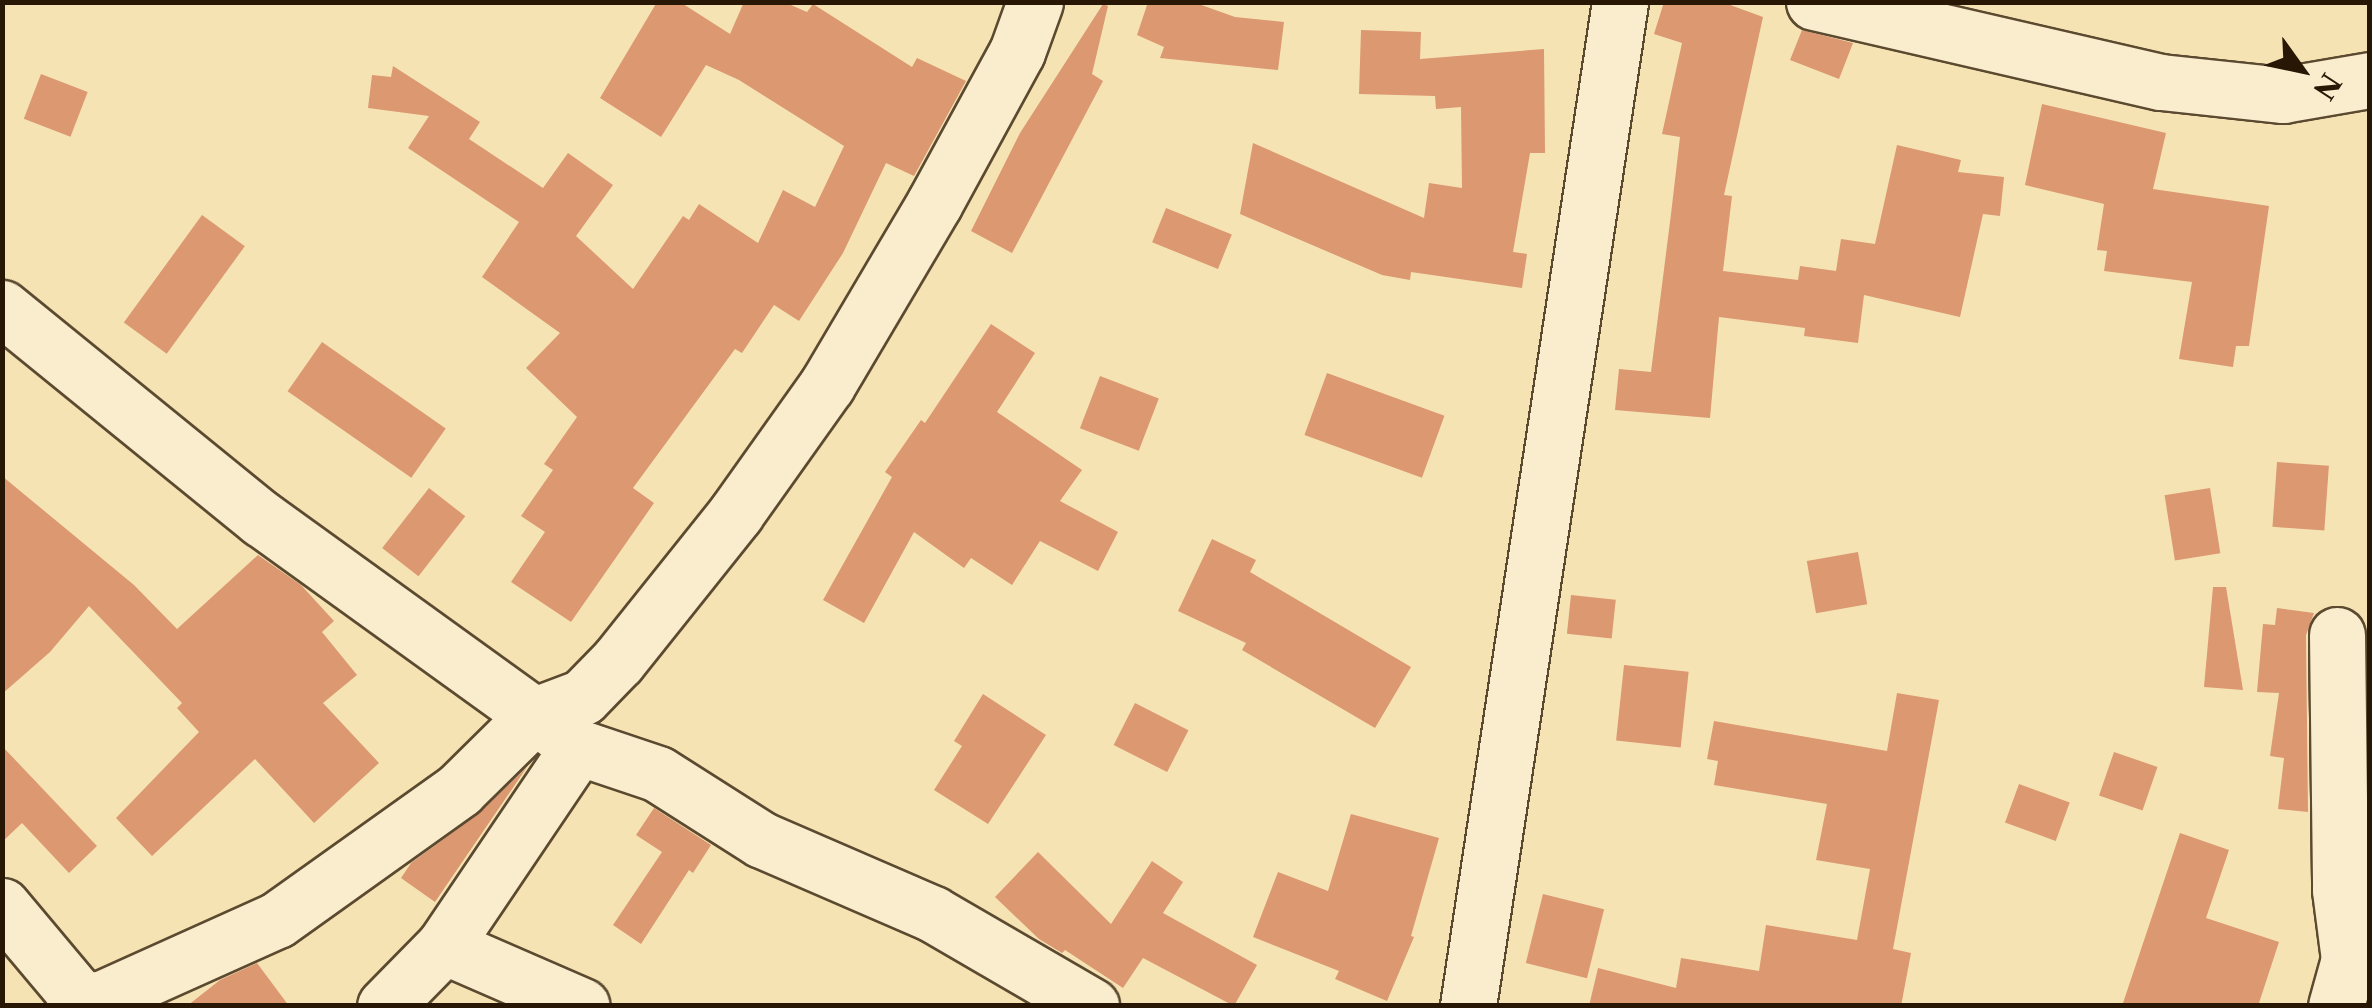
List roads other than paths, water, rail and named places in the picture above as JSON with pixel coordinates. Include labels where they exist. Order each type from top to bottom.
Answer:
[{"type":"street","points":[[992,2],[1000,2]]},
{"type":"street","points":[[2,906],[81,1004],[101,999],[277,920],[459,790],[535,716],[583,696],[618,661],[736,513],[826,385],[944,187],[1017,52],[1035,2]]},
{"type":"street","points":[[1468,1006],[1620,2]]},
{"type":"street","points":[[1814,2],[2161,82],[2283,95],[2370,80]]},
{"type":"street","points":[[2,308],[262,519],[578,748],[658,774],[762,840],[933,914],[1092,1006]]},
{"type":"street","points":[[2337,634],[2340,890],[2351,979]]},
{"type":"street","points":[[385,1006],[444,946],[578,748]]},
{"type":"street","points":[[444,946],[582,1006]]}]
